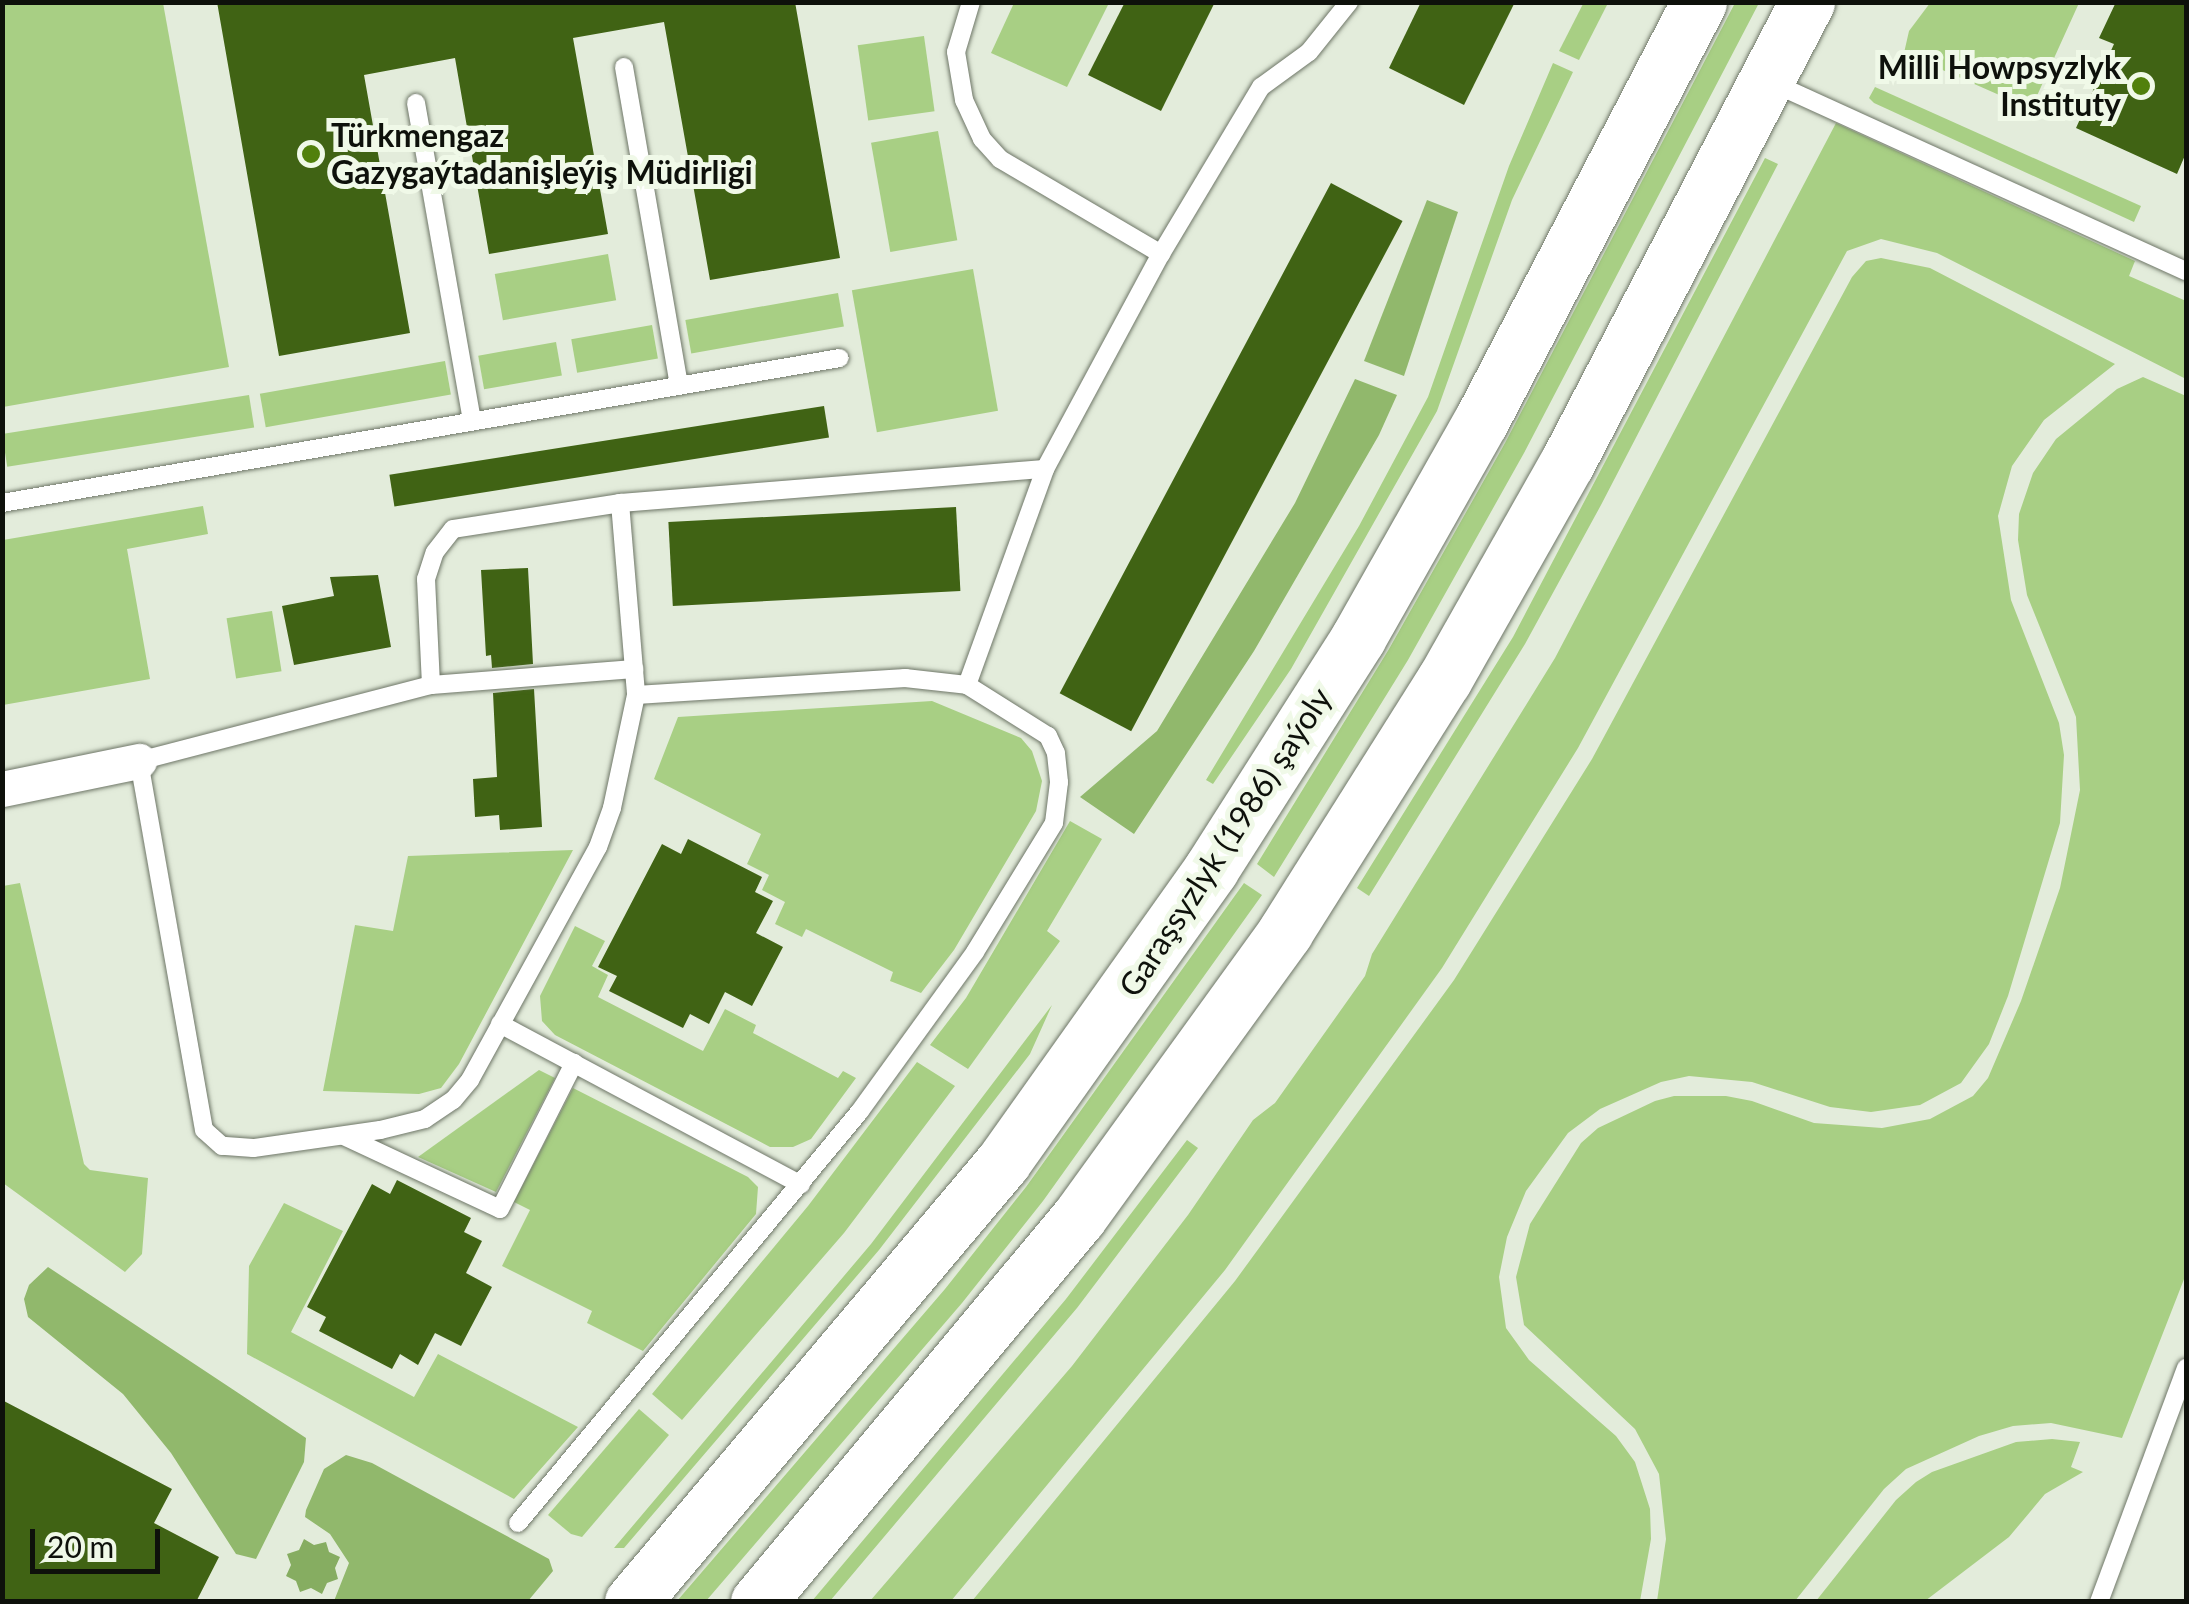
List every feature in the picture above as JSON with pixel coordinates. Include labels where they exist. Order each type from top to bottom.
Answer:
[{"type":"main road","name":"Garaşsyzlyk (1986) şaýoly","points":[[632,1602],[1003,1162],[1211,870],[1358,638],[1481,421],[1699,2]]},
{"type":"main road","points":[[758,1602],[1079,1218],[1285,932],[1444,680],[1501,580],[1807,2]]},
{"type":"street","points":[[2,789],[139,762]]},
{"type":"lane","points":[[971,2],[960,26],[956,52],[964,100],[982,140],[1000,159],[1161,254]]},
{"type":"lane","points":[[967,684],[1045,469],[1161,254],[1261,86],[1309,52],[1349,2]]},
{"type":"lane","points":[[624,67],[680,385]]},
{"type":"lane","points":[[1767,80],[2186,271]]},
{"type":"lane","points":[[416,103],[472,422]]},
{"type":"lane","points":[[2,503],[840,358]]},
{"type":"lane","points":[[431,684],[426,579],[435,552],[452,530],[620,503],[1045,469]]},
{"type":"lane","points":[[620,503],[634,670],[636,695],[612,808],[598,847],[470,1080],[453,1100],[425,1119],[344,1136],[238,1147],[222,1146],[204,1130],[139,762],[431,684],[634,670]]},
{"type":"lane","points":[[518,1523],[801,1185],[975,952],[1054,823],[1058,782],[1056,754],[1048,736],[967,684],[905,678],[636,695]]},
{"type":"lane","points":[[500,1024],[801,1185]]},
{"type":"lane","points":[[344,1136],[500,1210],[574,1063]]},
{"type":"lane","points":[[2100,1602],[2186,1368]]},
{"type":"shaded area","points":[[3,2],[163,3],[229,367],[3,407]]},
{"type":"shaded area","points":[[1584,2],[1608,3],[1579,60],[1559,51]]},
{"type":"shaded area","points":[[1930,2],[2079,3],[2031,109],[1904,53],[1909,31]]},
{"type":"shaded area","points":[[1014,3],[1109,3],[1067,87],[991,53]]},
{"type":"shaded area","points":[[1735,3],[1759,3],[1524,453],[1408,660],[1274,877],[1257,864],[1389,649],[1505,443]]},
{"type":"shaded area","points":[[924,36],[935,111],[868,121],[858,45]]},
{"type":"shaded area","points":[[1553,63],[1573,72],[1512,200],[1437,411],[1291,669],[1213,784],[1206,780],[1359,526],[1428,397],[1509,166]]},
{"type":"shaded area","points":[[1875,87],[2141,206],[2134,222],[1874,103],[1869,98]]},
{"type":"shaded area","points":[[1836,123],[2135,261],[2129,276],[2186,301],[2186,379],[1937,253],[1881,239],[1847,251],[1578,748],[1442,968],[1225,1270],[951,1601],[870,1601],[1072,1366],[1188,1215],[1253,1120],[1275,1103],[1365,976],[1372,954],[1555,658]]},
{"type":"shaded area","points":[[938,131],[957,240],[890,252],[871,143]]},
{"type":"shaded area","points":[[1765,158],[1778,164],[1601,505],[1525,644],[1369,896],[1357,888],[1513,637]]},
{"type":"shaded area","points":[[1427,200],[1458,212],[1404,376],[1364,361]]},
{"type":"shaded area","points":[[608,254],[616,300],[503,320],[495,274]]},
{"type":"shaded area","points":[[1881,258],[1930,268],[2115,364],[2044,420],[2012,466],[1998,516],[2011,600],[2059,723],[2064,755],[2060,823],[2008,996],[1989,1044],[1961,1083],[1920,1105],[1871,1112],[1830,1107],[1752,1082],[1689,1076],[1661,1082],[1600,1109],[1568,1133],[1526,1191],[1507,1237],[1499,1277],[1506,1328],[1529,1360],[1616,1436],[1635,1462],[1650,1509],[1651,1539],[1640,1601],[972,1601],[1235,1281],[1454,980],[1592,759],[1852,277],[1866,261]]},
{"type":"shaded area","points":[[973,269],[998,411],[877,432],[852,290]]},
{"type":"shaded area","points":[[838,293],[844,326],[691,353],[685,320]]},
{"type":"shaded area","points":[[652,325],[658,358],[577,373],[571,339]]},
{"type":"shaded area","points":[[556,342],[562,375],[484,389],[478,356]]},
{"type":"shaded area","points":[[445,361],[451,394],[266,427],[260,394]]},
{"type":"shaded area","points":[[2143,377],[2186,396],[2186,1274],[2122,1438],[2051,1423],[2013,1426],[1979,1436],[1906,1469],[1884,1489],[1795,1601],[1657,1601],[1666,1539],[1659,1474],[1635,1429],[1524,1325],[1516,1277],[1530,1224],[1581,1143],[1598,1128],[1655,1101],[1674,1096],[1726,1096],[1814,1123],[1882,1128],[1930,1119],[1973,1096],[1988,1078],[2021,1001],[2060,888],[2080,790],[2076,717],[2027,595],[2018,540],[2019,514],[2033,473],[2056,439],[2117,389]]},
{"type":"shaded area","points":[[1355,379],[1397,395],[1379,435],[1254,651],[1134,834],[1080,797],[1157,731],[1295,503]]},
{"type":"shaded area","points":[[249,395],[254,428],[7,467],[2,434]]},
{"type":"shaded area","points":[[203,506],[208,534],[127,549],[150,679],[3,705],[3,540]]},
{"type":"shaded area","points":[[272,611],[282,671],[236,678],[227,618]]},
{"type":"shaded area","points":[[932,701],[1021,738],[1032,751],[1042,781],[1036,811],[954,950],[921,993],[890,981],[893,972],[806,929],[802,937],[775,924],[785,902],[762,890],[769,875],[747,864],[761,834],[654,779],[678,717]]},
{"type":"shaded area","points":[[1070,821],[1102,839],[1047,931],[1060,941],[968,1069],[930,1045],[966,998]]},
{"type":"shaded area","points":[[573,850],[459,1064],[441,1088],[419,1094],[323,1091],[355,925],[393,931],[408,856]]},
{"type":"shaded area","points":[[20,883],[84,1164],[90,1170],[148,1178],[142,1254],[125,1272],[3,1183],[3,886]]},
{"type":"shaded area","points":[[1244,883],[1262,895],[1043,1201],[962,1303],[706,1601],[677,1601],[945,1289],[1026,1187]]},
{"type":"shaded area","points":[[575,926],[605,941],[592,966],[608,975],[598,997],[703,1051],[725,1009],[756,1025],[753,1033],[838,1078],[843,1071],[856,1078],[811,1139],[793,1147],[770,1147],[555,1035],[542,1021],[540,996]]},
{"type":"shaded area","points":[[1052,1005],[1030,1054],[879,1250],[624,1548],[614,1548],[871,1244]]},
{"type":"shaded area","points":[[917,1062],[955,1086],[844,1233],[682,1420],[652,1394],[808,1206]]},
{"type":"shaded area","points":[[539,1070],[555,1078],[496,1192],[418,1157]]},
{"type":"shaded area","points":[[573,1088],[748,1177],[758,1187],[756,1214],[643,1351],[587,1323],[592,1311],[502,1266],[530,1210],[514,1202]]},
{"type":"shaded area","points":[[1187,1140],[1198,1148],[1077,1308],[830,1601],[812,1601],[1066,1299]]},
{"type":"shaded area","points":[[284,1203],[343,1231],[291,1332],[414,1397],[438,1354],[578,1427],[514,1499],[247,1354],[249,1266]]},
{"type":"shaded area","points":[[48,1267],[306,1438],[304,1462],[256,1559],[236,1554],[171,1453],[123,1394],[28,1317],[24,1299],[29,1285]]},
{"type":"shaded area","points":[[639,1409],[669,1435],[582,1537],[571,1534],[548,1515]]},
{"type":"shaded area","points":[[2016,1442],[2080,1442],[2071,1467],[2083,1472],[2045,1494],[2009,1537],[1925,1601],[1816,1601],[1896,1500],[1916,1482],[1932,1472]]},
{"type":"shaded area","points":[[346,1455],[372,1463],[549,1559],[553,1571],[528,1601],[334,1601],[349,1563],[330,1534],[305,1517],[324,1469]]},
{"type":"shaded area","points":[[304,1539],[314,1545],[326,1542],[329,1552],[340,1557],[335,1568],[338,1579],[327,1583],[322,1594],[311,1588],[300,1592],[296,1581],[286,1576],[291,1565],[287,1554],[299,1550]]},
{"type":"building","name":"Türkmengaz Gazygaýtadanişleýiş Müdirligi","points":[[217,2],[795,2],[840,258],[710,280],[664,22],[573,38],[608,234],[489,254],[455,58],[364,75],[410,333],[279,356]]},
{"type":"building","points":[[1125,2],[1215,2],[1161,111],[1088,75]]},
{"type":"building","points":[[1421,2],[1515,2],[1464,105],[1389,68]]},
{"type":"building","name":"Milli Howpsyzlyk Instituty","points":[[2116,2],[2186,2],[2186,153],[2177,174],[2076,128],[2114,44],[2099,38]]},
{"type":"building","points":[[1331,183],[1403,221],[1131,731],[1060,693]]},
{"type":"building","points":[[824,406],[829,438],[394,506],[389,475]]},
{"type":"building","points":[[956,507],[960,591],[673,606],[668,522]]},
{"type":"building","points":[[528,568],[533,664],[492,668],[491,655],[486,656],[481,570]]},
{"type":"building","points":[[378,575],[391,647],[294,665],[282,606],[334,596],[330,577]]},
{"type":"building","points":[[534,689],[542,827],[500,830],[499,815],[475,817],[473,779],[497,777],[493,693]]},
{"type":"building","points":[[688,839],[762,877],[755,892],[773,901],[756,933],[783,947],[752,1006],[725,992],[709,1024],[690,1014],[683,1028],[609,991],[617,976],[598,967],[662,844],[681,854]]},
{"type":"building","points":[[397,1180],[471,1218],[464,1232],[482,1241],[466,1273],[492,1287],[461,1346],[435,1333],[418,1365],[400,1354],[392,1369],[319,1331],[326,1317],[307,1307],[372,1184],[390,1194]]},
{"type":"building","points":[[2,1400],[172,1489],[154,1523],[219,1557],[196,1602],[2,1602]]},
{"type":"place","name":"Milli Howpsyzlyk Instituty","points":[[2141,86]]},
{"type":"place","name":"Türkmengaz Gazygaýtadanişleýiş Müdirligi","points":[[311,154]]}]
